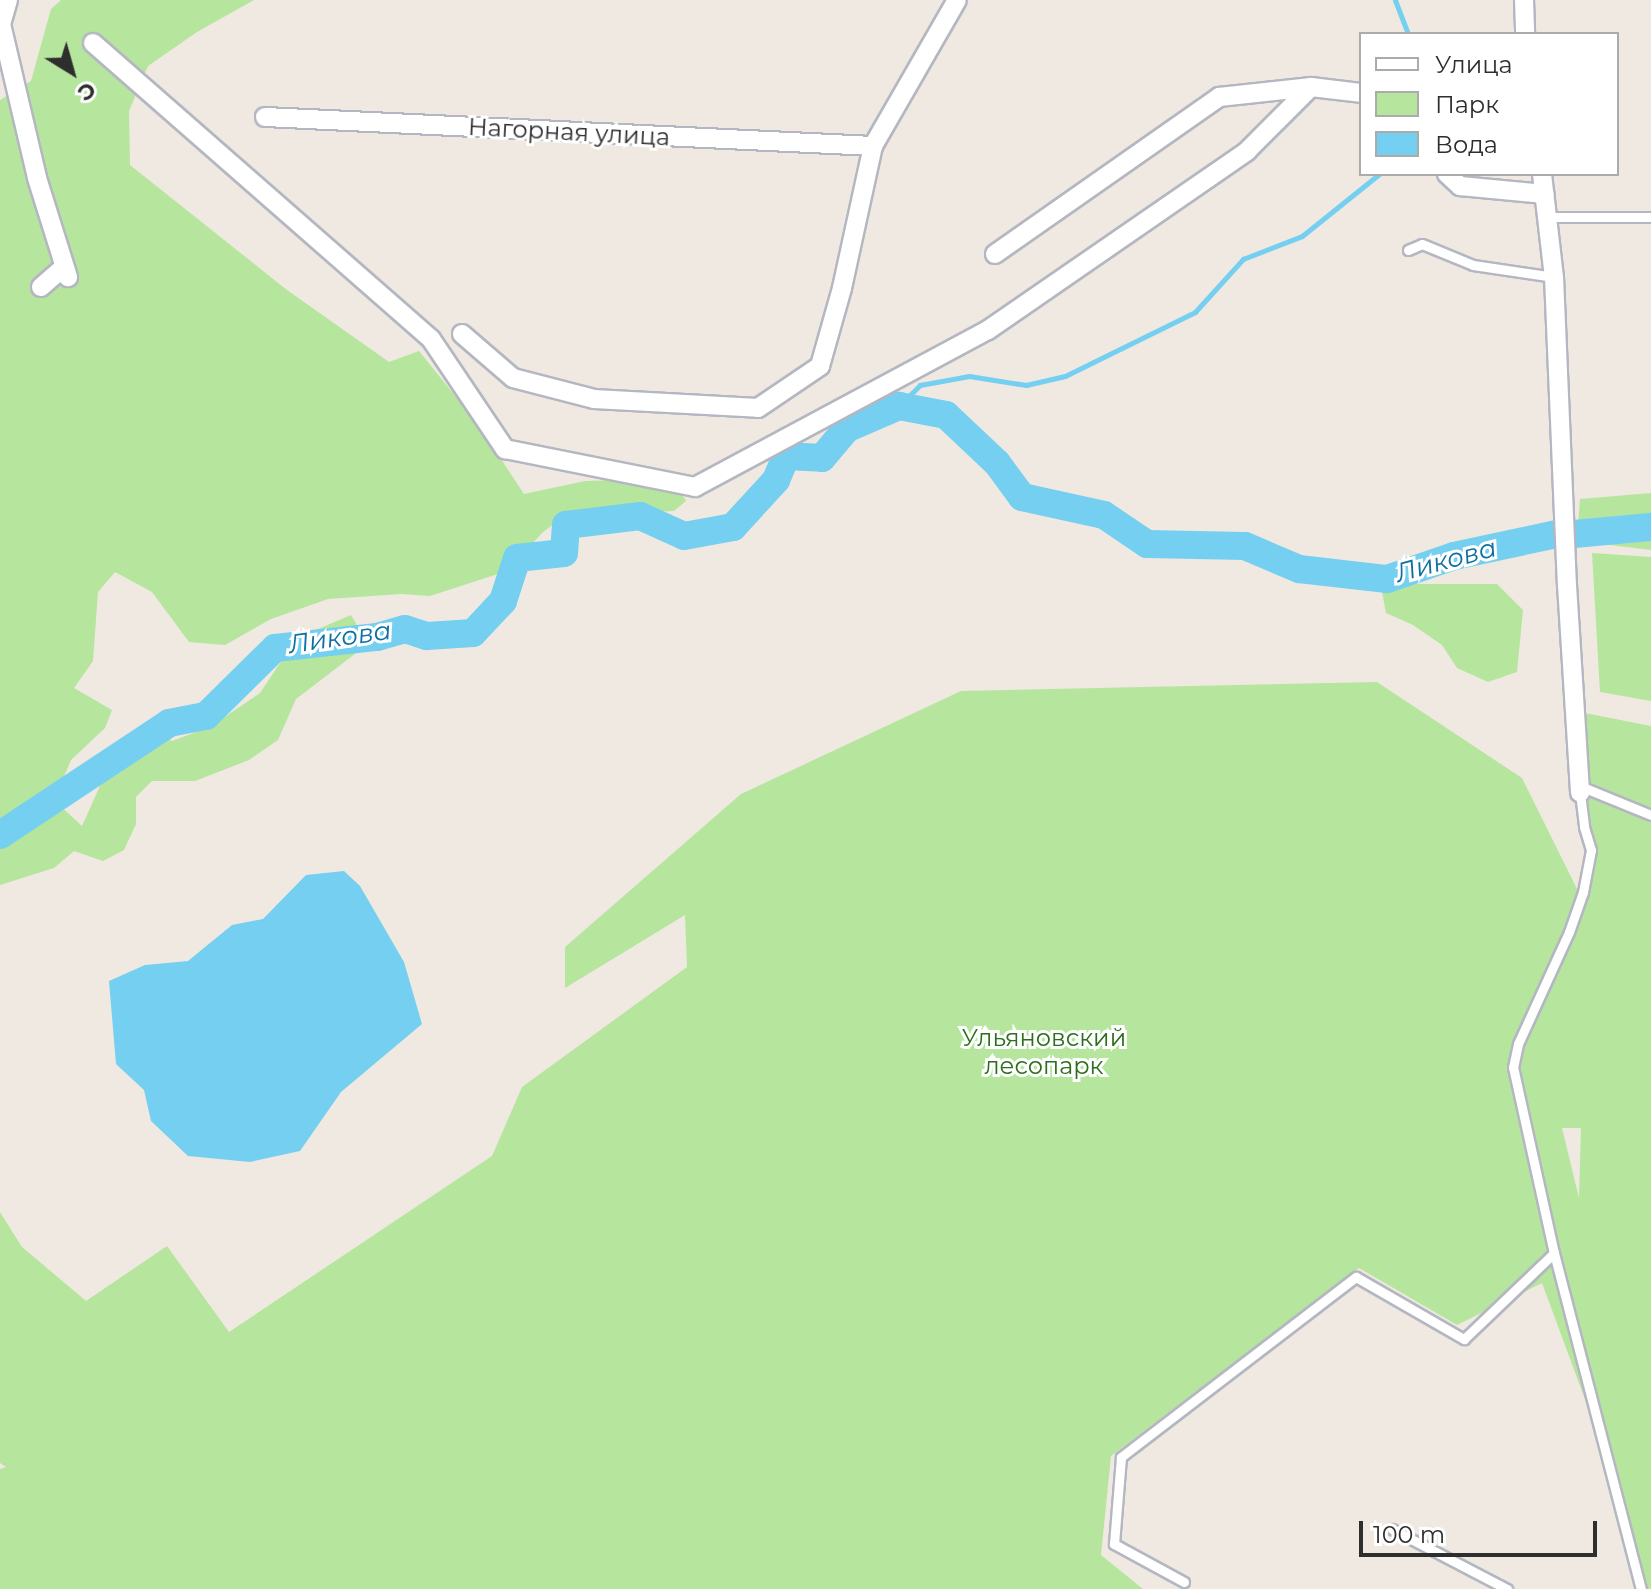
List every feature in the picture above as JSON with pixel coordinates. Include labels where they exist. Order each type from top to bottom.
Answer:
[{"type":"street","points":[[8,0],[1,24],[37,178],[66,272],[41,287]]},
{"type":"street","points":[[462,334],[513,378],[594,399],[758,408],[820,366],[842,288],[873,146],[957,0]]},
{"type":"street","points":[[1524,0],[1525,32]]},
{"type":"street","points":[[93,43],[431,339],[505,449],[695,487],[988,330],[1247,151],[1311,87]]},
{"type":"street","points":[[995,254],[1219,97],[1311,87],[1359,93]]},
{"type":"street","name":"Нагорная улица","points":[[265,117],[873,146]]},
{"type":"street","points":[[1449,176],[1460,186],[1545,194]]},
{"type":"street","points":[[1542,176],[1550,217],[1554,277],[1567,585],[1580,789]]},
{"type":"lane","points":[[1550,217],[1651,217]]},
{"type":"lane","points":[[1408,250],[1422,244],[1473,265],[1554,277]]},
{"type":"lane","points":[[1641,1589],[1554,1253],[1513,1067],[1518,1044],[1569,932],[1583,892],[1591,850],[1584,827],[1580,789],[1651,815]]},
{"type":"lane","points":[[1184,1582],[1114,1544],[1121,1457],[1356,1277],[1464,1339],[1554,1253]]},
{"type":"lane","points":[[1392,1529],[1507,1589]]},
{"type":"green space","points":[[61,0],[254,0],[197,32],[148,66],[129,111],[130,165],[287,290],[389,362],[419,351],[477,423],[524,494],[585,481],[617,480],[680,491],[686,501],[674,511],[625,513],[588,509],[563,517],[543,532],[507,571],[430,596],[401,594],[328,599],[271,619],[225,645],[189,642],[152,592],[115,572],[98,592],[93,661],[74,688],[112,710],[105,728],[71,760],[54,800],[82,826],[108,768],[148,721],[172,741],[210,727],[260,693],[280,663],[311,632],[351,615],[368,644],[296,699],[278,740],[249,760],[195,781],[152,781],[136,797],[136,824],[124,850],[103,861],[74,851],[54,868],[0,885],[0,100],[31,81],[51,9]]},
{"type":"green space","points":[[1651,493],[1651,550],[1577,541],[1580,499]]},
{"type":"green space","points":[[1592,553],[1651,557],[1651,701],[1600,692]]},
{"type":"green space","points":[[1403,584],[1497,584],[1523,610],[1517,672],[1488,682],[1457,668],[1442,645],[1413,625],[1386,613],[1382,592]]},
{"type":"green space","name":"Ульяновский лесопарк","points":[[1377,682],[1522,778],[1577,889],[1588,892],[1585,713],[1651,726],[1651,1589],[1644,1589],[1627,1513],[1542,1283],[1457,1325],[1359,1268],[1111,1456],[1101,1555],[1143,1589],[0,1589],[0,1469],[6,1467],[0,1463],[0,1212],[22,1247],[86,1301],[167,1246],[229,1332],[492,1156],[522,1087],[687,967],[685,915],[565,988],[565,947],[741,794],[961,691]],"holes":[[[1562,1128],[1581,1128],[1579,1198]]]},
{"type":"water","points":[[344,871],[360,886],[404,962],[422,1024],[341,1092],[300,1151],[250,1162],[188,1156],[151,1121],[144,1090],[116,1064],[109,981],[145,965],[188,961],[232,925],[263,919],[306,875]]},
{"type":"waterway","points":[[1395,0],[1407,32]]},
{"type":"waterway","points":[[899,406],[920,385],[969,376],[1026,385],[1065,376],[1195,312],[1243,259],[1302,236],[1377,176]]},
{"type":"waterway","name":"Ликова","points":[[0,835],[169,723],[206,716],[275,648],[377,637],[405,629],[427,636],[473,633],[503,601],[517,558],[564,553],[566,525],[640,516],[684,536],[733,527],[776,480],[786,456],[822,458],[846,429],[899,406],[946,415],[997,463],[1022,497],[1104,515],[1147,544],[1245,546],[1299,569],[1387,579],[1454,556],[1557,534]]},
{"type":"waterway","name":"Ликова","points":[[1574,534],[1651,527]]}]
